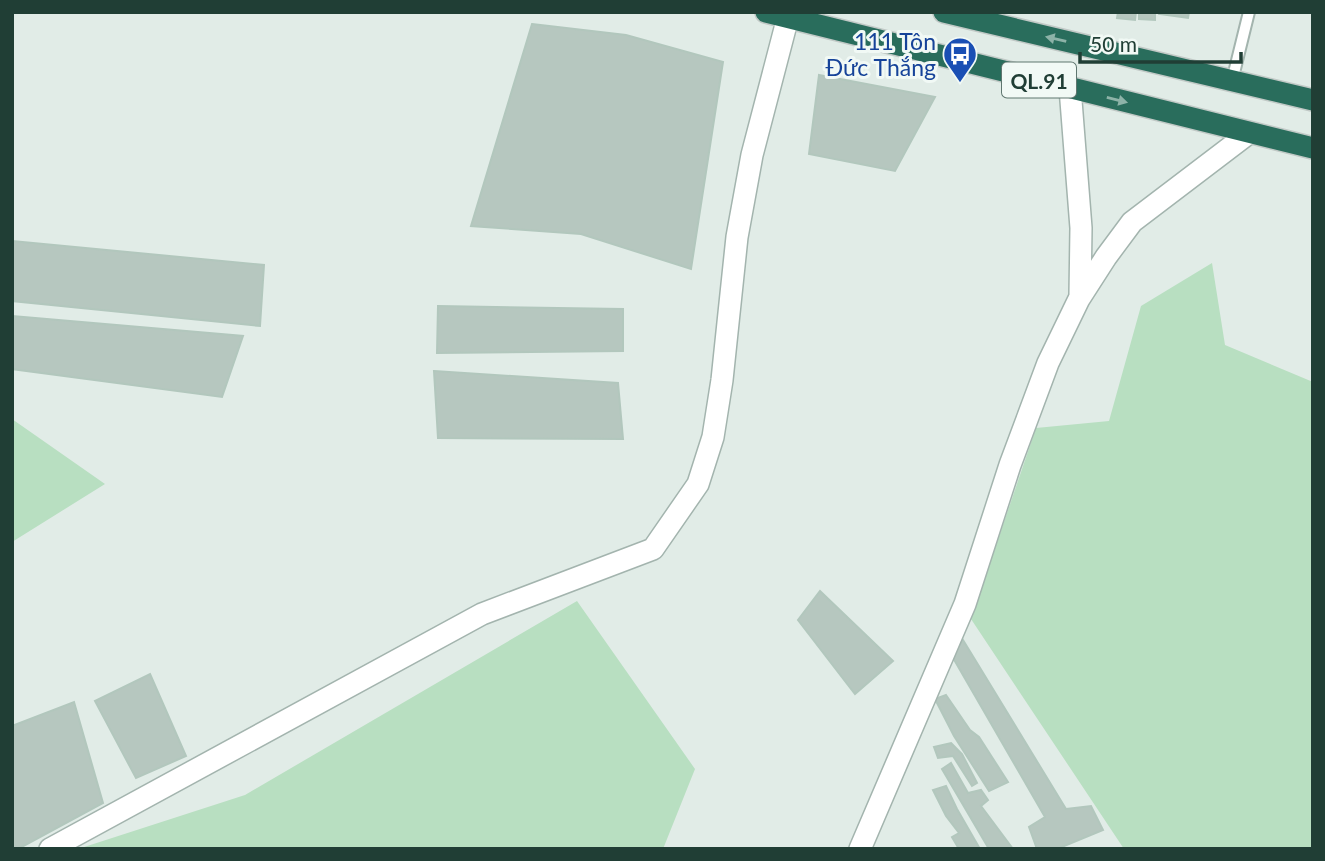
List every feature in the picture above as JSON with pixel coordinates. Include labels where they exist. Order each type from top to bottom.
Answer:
[{"type":"highway","name":"QL.91","points":[[766,12],[789,15],[1313,148]]},
{"type":"highway","name":"QL.91","points":[[944,12],[1313,100]]},
{"type":"street","points":[[50,849],[482,614],[653,549],[698,484],[713,437],[740,223],[752,155],[789,15]]},
{"type":"street","points":[[1070,88],[1081,228],[1079,299]]},
{"type":"street","points":[[860,849],[965,604],[1010,465],[1048,363],[1079,299],[1132,222],[1249,133]]},
{"type":"lane","points":[[1232,81],[1249,12]]},
{"type":"green space","points":[[1212,263],[1225,345],[1313,382],[1313,849],[1124,849],[971,619],[1036,428],[1109,421],[1141,306]]},
{"type":"green space","points":[[12,419],[105,484],[12,542]]},
{"type":"green space","points":[[577,601],[695,769],[663,849],[78,849],[245,795]]},
{"type":"building","points":[[1118,12],[1136,12],[1135,20],[1117,18]]},
{"type":"building","points":[[1139,12],[1155,12],[1155,20],[1139,19]]},
{"type":"building","points":[[1159,12],[1189,12],[1188,18]]},
{"type":"building","points":[[532,24],[626,35],[723,62],[691,269],[581,234],[471,226]]},
{"type":"building","points":[[819,75],[935,97],[895,171],[809,154]]},
{"type":"building","points":[[12,241],[264,265],[260,326],[12,301]]},
{"type":"building","points":[[438,306],[623,309],[623,351],[437,353]]},
{"type":"building","points":[[12,316],[243,336],[222,397],[12,369]]},
{"type":"building","points":[[434,371],[618,383],[623,439],[438,438]]},
{"type":"building","points":[[820,591],[893,661],[855,694],[798,620]]},
{"type":"building","points":[[963,640],[1066,809],[1091,806],[1103,830],[1057,849],[1037,849],[1029,827],[1045,817],[952,656]]},
{"type":"building","points":[[150,674],[186,756],[136,778],[95,701]]},
{"type":"building","points":[[946,695],[970,730],[979,737],[1008,782],[989,791],[954,736],[935,699]]},
{"type":"building","points":[[74,702],[103,803],[18,849],[12,849],[12,726]]},
{"type":"building","points":[[951,743],[962,754],[977,783],[972,786],[953,756],[938,758],[934,747]]},
{"type":"building","points":[[951,763],[968,793],[981,790],[988,800],[981,806],[1013,849],[989,849],[942,769]]},
{"type":"building","points":[[946,786],[980,849],[959,849],[952,837],[959,833],[946,816],[933,790]]},
{"type":"place","name":"111 Tôn Đức Thắng","points":[[960,84]]}]
